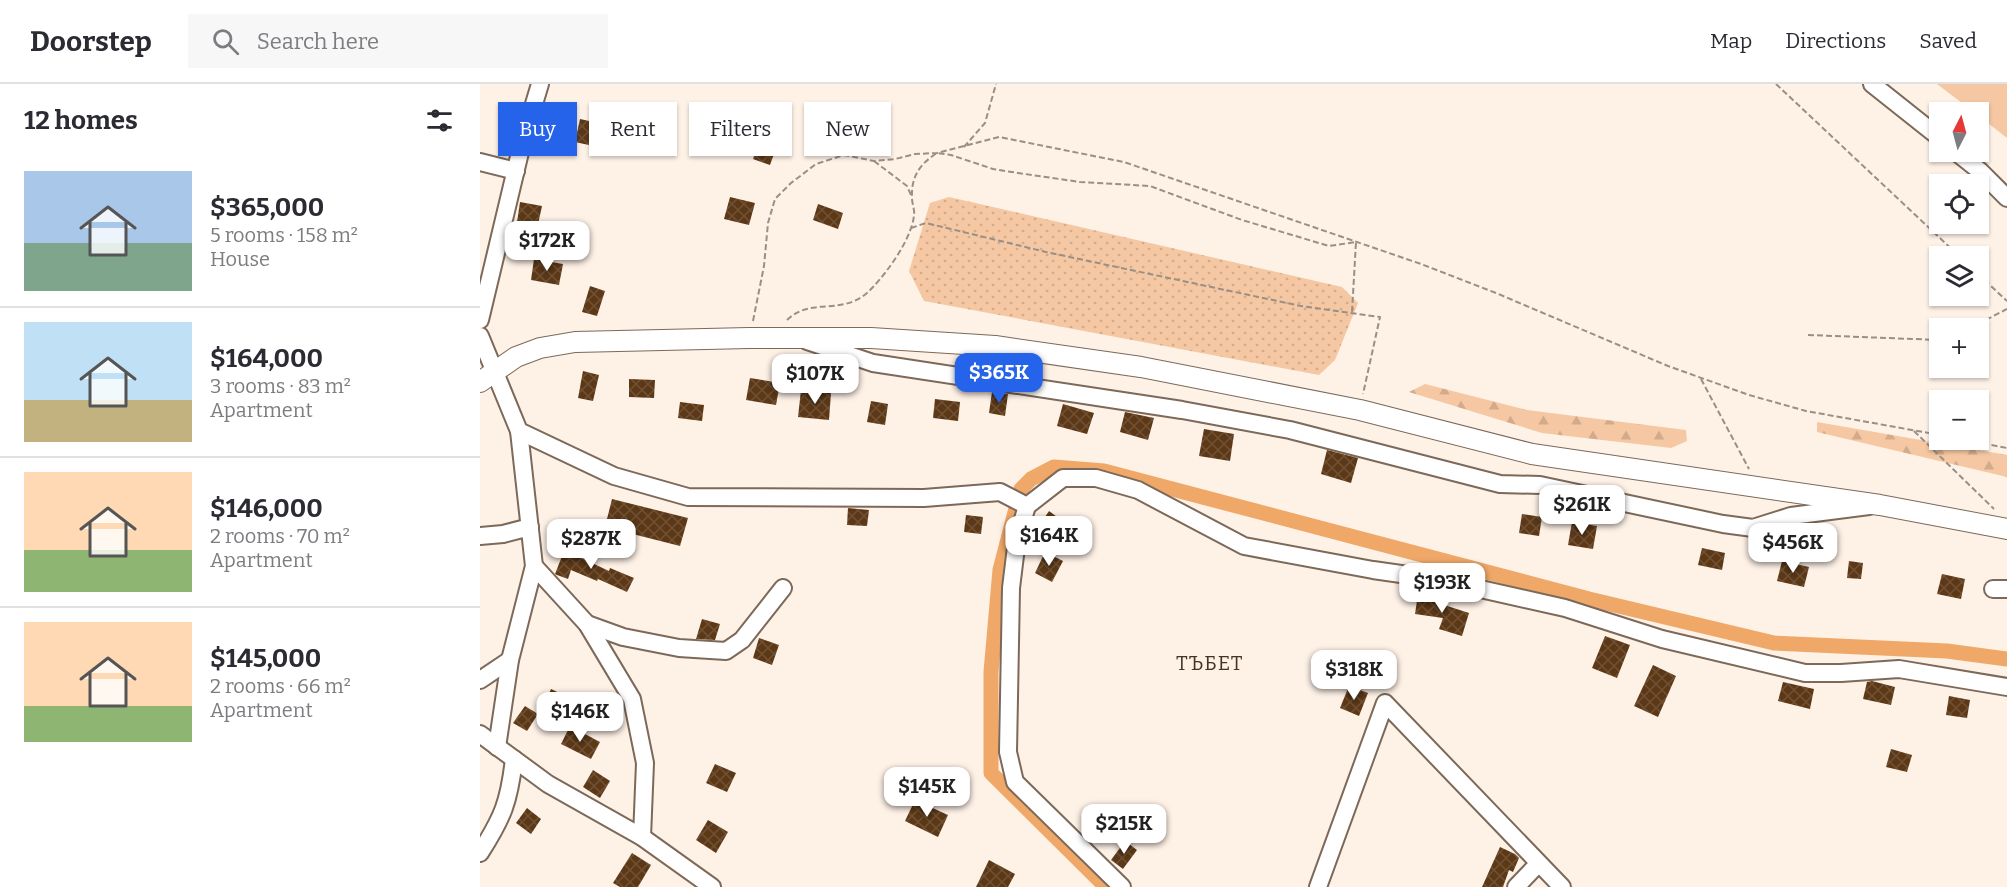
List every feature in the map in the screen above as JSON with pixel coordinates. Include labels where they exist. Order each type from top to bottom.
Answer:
[{"type":"main road","points":[[488,376],[516,357],[540,348],[575,342],[871,338],[995,346],[1141,367],[1360,410],[1532,454],[2003,521]]},
{"type":"street","points":[[480,320],[516,171],[540,84]]},
{"type":"street","points":[[1872,84],[1929,129]]},
{"type":"street","points":[[480,162],[516,171]]},
{"type":"street","points":[[1969,162],[2007,198]]},
{"type":"street","points":[[480,336],[488,376],[519,431],[534,566],[510,660],[497,747]]},
{"type":"street","points":[[798,338],[873,363],[1182,410],[1290,430],[1500,484],[1540,485],[1723,524],[1753,528],[1791,516],[1880,505]]},
{"type":"street","points":[[519,431],[614,476],[688,497],[924,498],[1000,492],[1027,506]]},
{"type":"street","points":[[1122,887],[1016,782],[1008,752],[1011,588],[1017,539],[1027,506],[1063,478],[1096,478],[1138,490],[1244,546],[1373,570],[1436,579],[1565,608],[1662,639],[1805,673],[1899,669],[2007,687]]},
{"type":"street","points":[[480,536],[504,534],[530,527]]},
{"type":"street","points":[[534,566],[587,624],[632,699],[645,763],[642,837]]},
{"type":"street","points":[[587,624],[623,637],[668,646],[726,651],[742,640],[783,588]]},
{"type":"street","points":[[480,680],[510,660]]},
{"type":"street","points":[[1318,887],[1385,703],[1562,887]]},
{"type":"street","points":[[480,734],[548,784],[642,837],[712,887]]},
{"type":"street","points":[[480,853],[505,809],[511,788],[514,759]]},
{"type":"street","points":[[1516,887],[1538,864]]},
{"type":"path","points":[[964,147],[985,123],[996,84]]},
{"type":"path","points":[[1776,84],[1948,246]]},
{"type":"path","points":[[758,338],[768,223],[775,199],[791,183],[816,164],[844,155],[874,161],[895,159],[915,154],[937,153],[999,136],[1124,162],[1356,242],[1496,293],[1749,395],[1806,411],[1929,433]]},
{"type":"path","points":[[912,197],[914,178],[923,163],[937,153],[951,155],[993,169],[1080,182],[1150,186],[1287,234],[1329,246],[1356,242]]},
{"type":"path","points":[[758,338],[796,311],[808,307],[845,305],[858,301],[873,288],[899,254],[915,214],[912,197],[907,186],[874,161]]},
{"type":"path","points":[[911,228],[926,223],[1046,252],[1301,306],[1380,317],[1360,410]]},
{"type":"path","points":[[1352,312],[1356,242]]},
{"type":"path","points":[[1989,284],[2007,301]]},
{"type":"path","points":[[1989,318],[2007,309]]},
{"type":"path","points":[[1808,335],[1929,340]]},
{"type":"path","points":[[1700,377],[1758,487]]},
{"type":"path","points":[[1913,430],[2003,521]]},
{"type":"path","points":[[1989,445],[2007,448]]},
{"type":"green space","points":[[1937,84],[2007,84],[2007,138],[1989,124],[1989,102],[1961,102]]},
{"type":"green space","points":[[949,197],[1342,287],[1358,303],[1335,360],[1319,375],[924,301],[909,271],[930,203]]},
{"type":"green space","points":[[1425,384],[1527,410],[1686,430],[1687,441],[1671,448],[1542,433],[1409,392]]},
{"type":"green space","points":[[1817,422],[1929,441],[1929,450],[1978,450],[2007,455],[2007,477],[1817,432]]},
{"type":"building","points":[[580,119],[589,121],[589,145],[577,142]]},
{"type":"building","points":[[754,156],[773,156],[770,165],[753,159]]},
{"type":"building","points":[[730,197],[755,203],[749,225],[724,219]]},
{"type":"building","points":[[520,202],[542,206],[532,252],[513,249]]},
{"type":"building","points":[[818,204],[843,213],[838,229],[813,220]]},
{"type":"building","points":[[534,259],[563,264],[559,285],[531,280]]},
{"type":"building","points":[[590,286],[605,291],[597,316],[582,312]]},
{"type":"building","points":[[583,371],[599,375],[593,401],[578,398]]},
{"type":"building","points":[[750,378],[780,383],[776,405],[746,400]]},
{"type":"building","points":[[629,379],[655,380],[654,398],[629,397]]},
{"type":"building","points":[[801,390],[831,393],[829,420],[798,417]]},
{"type":"building","points":[[992,392],[1008,394],[1005,416],[989,413]]},
{"type":"building","points":[[935,399],[960,402],[958,421],[933,418]]},
{"type":"building","points":[[871,401],[888,404],[885,425],[867,422]]},
{"type":"building","points":[[680,402],[704,405],[702,421],[678,418]]},
{"type":"building","points":[[1063,404],[1094,413],[1087,434],[1057,426]]},
{"type":"building","points":[[1125,412],[1154,418],[1148,440],[1120,432]]},
{"type":"building","points":[[1204,429],[1234,434],[1230,461],[1199,456]]},
{"type":"building","points":[[1327,450],[1358,458],[1351,483],[1321,474]]},
{"type":"building","points":[[612,499],[688,518],[680,546],[605,527]]},
{"type":"building","points":[[848,508],[869,510],[867,526],[847,525]]},
{"type":"building","points":[[1049,511],[1060,519],[1040,548],[1029,540]]},
{"type":"building","points":[[1522,514],[1542,517],[1539,536],[1519,533]]},
{"type":"building","points":[[966,515],[983,517],[981,534],[964,532]]},
{"type":"building","points":[[1572,522],[1597,526],[1593,549],[1568,545]]},
{"type":"building","points":[[566,546],[579,550],[577,556],[609,571],[610,568],[634,578],[627,592],[571,570],[568,579],[555,574]]},
{"type":"building","points":[[1702,548],[1725,553],[1722,570],[1698,565]]},
{"type":"building","points":[[1045,552],[1063,561],[1052,582],[1035,573]]},
{"type":"building","points":[[1782,561],[1809,567],[1804,587],[1777,581]]},
{"type":"building","points":[[1849,561],[1863,563],[1861,579],[1847,578]]},
{"type":"building","points":[[1942,574],[1965,579],[1961,599],[1937,594]]},
{"type":"building","points":[[1418,594],[1436,596],[1435,602],[1469,613],[1462,636],[1439,629],[1443,618],[1415,614]]},
{"type":"building","points":[[702,619],[720,624],[715,640],[696,639]]},
{"type":"building","points":[[1605,636],[1630,645],[1617,678],[1592,668]]},
{"type":"building","points":[[759,638],[779,645],[772,665],[753,658]]},
{"type":"building","points":[[1653,665],[1676,676],[1658,717],[1634,706]]},
{"type":"building","points":[[1872,681],[1895,687],[1891,705],[1863,699],[1867,682]]},
{"type":"building","points":[[1783,682],[1814,689],[1810,709],[1778,701]]},
{"type":"building","points":[[1349,686],[1368,693],[1359,716],[1340,708]]},
{"type":"building","points":[[551,689],[566,696],[557,714],[543,707]]},
{"type":"building","points":[[1949,696],[1970,700],[1967,718],[1946,715]]},
{"type":"building","points":[[525,706],[538,714],[527,731],[513,723]]},
{"type":"building","points":[[570,726],[600,742],[591,759],[561,744]]},
{"type":"building","points":[[1891,749],[1912,755],[1907,772],[1886,767]]},
{"type":"building","points":[[715,764],[736,773],[727,792],[706,783]]},
{"type":"building","points":[[593,770],[610,781],[600,798],[583,787]]},
{"type":"building","points":[[915,800],[948,815],[938,837],[905,821]]},
{"type":"building","points":[[527,808],[541,819],[531,834],[516,823]]},
{"type":"building","points":[[708,820],[728,832],[716,853],[696,840]]},
{"type":"building","points":[[1125,841],[1137,850],[1123,869],[1111,860]]},
{"type":"building","points":[[1500,847],[1519,858],[1513,872],[1509,870],[1503,887],[1482,887]]},
{"type":"building","points":[[632,853],[651,865],[638,887],[620,887],[613,883]]},
{"type":"building","points":[[989,860],[1015,874],[1008,887],[976,887]]},
{"type":"waterway","points":[[1106,887],[991,773],[991,672],[1000,570],[1021,489],[1031,479],[1054,467],[1104,471],[1589,599],[1774,643],[1947,651],[2007,659]]},
{"type":"district","name":"ТЪБЕТ","points":[[1210,663]]}]
